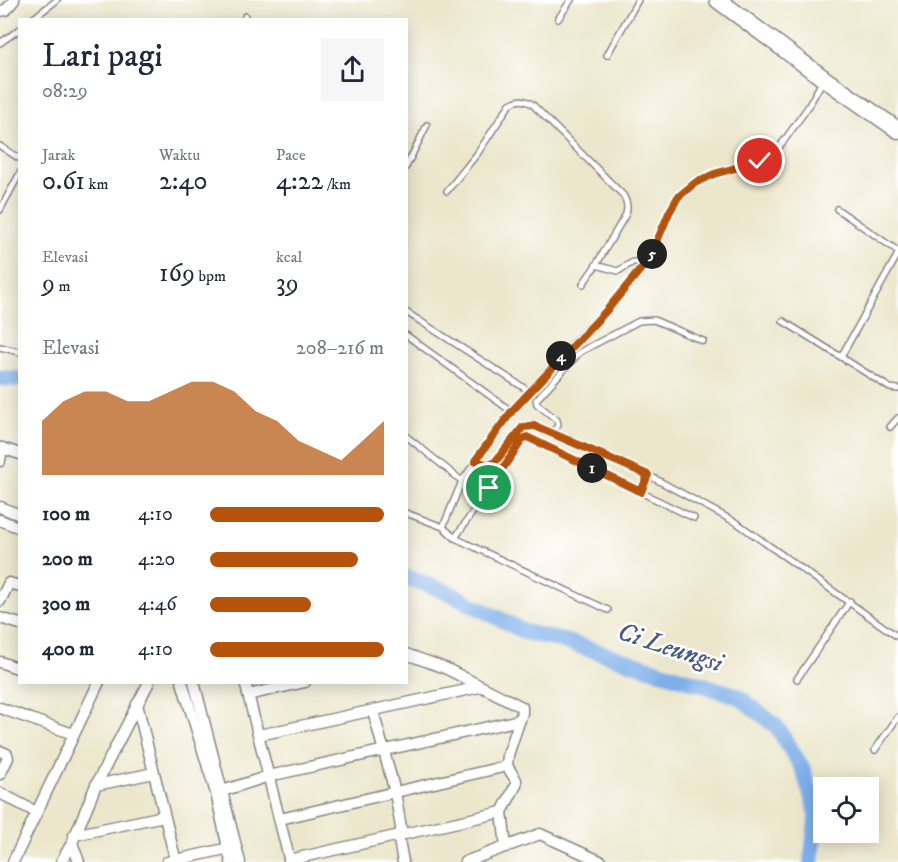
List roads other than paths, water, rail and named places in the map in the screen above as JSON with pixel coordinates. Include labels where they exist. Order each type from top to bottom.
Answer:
[{"type":"main road","points":[[718,0],[898,130]]},
{"type":"street","points":[[0,11],[6,10],[14,0]]},
{"type":"street","points":[[0,461],[1,448],[18,453]]},
{"type":"street","points":[[0,507],[18,514]]},
{"type":"street","points":[[0,520],[18,527]]},
{"type":"street","points":[[0,601],[9,583],[18,585]]},
{"type":"street","points":[[0,618],[18,623]]},
{"type":"street","points":[[410,657],[445,668],[519,704],[523,710],[508,755],[507,766],[516,780],[516,785],[502,812],[506,847]]},
{"type":"street","points":[[0,662],[18,668]]},
{"type":"street","points":[[13,862],[98,684]]},
{"type":"street","points":[[61,862],[96,785],[147,684]]},
{"type":"street","points":[[183,684],[219,792]]},
{"type":"street","points":[[194,684],[232,848],[240,862]]},
{"type":"street","points":[[245,684],[290,861],[502,812]]},
{"type":"street","points":[[248,695],[296,684]]},
{"type":"street","points":[[259,735],[480,687]]},
{"type":"street","points":[[137,704],[173,861],[232,848]]},
{"type":"street","points":[[0,708],[73,734]]},
{"type":"street","points":[[373,711],[394,792],[403,862]]},
{"type":"street","points":[[219,792],[269,776],[520,720]]},
{"type":"street","points":[[0,751],[7,754],[8,758],[0,774]]},
{"type":"street","points":[[280,819],[507,766]]},
{"type":"street","points":[[96,785],[154,773]]},
{"type":"street","points":[[0,793],[36,812]]},
{"type":"street","points":[[73,839],[164,816]]},
{"type":"street","points":[[465,862],[540,834],[602,862]]},
{"type":"street","points":[[73,839],[79,862]]},
{"type":"street","points":[[231,862],[232,848]]},
{"type":"lane","points":[[34,18],[57,0]]},
{"type":"lane","points":[[558,19],[572,0]]},
{"type":"lane","points":[[607,54],[638,0]]},
{"type":"lane","points":[[0,43],[18,30]]},
{"type":"lane","points":[[442,527],[462,481],[512,411],[607,310],[653,253],[678,197],[704,178],[727,169],[760,161],[776,152],[808,107],[824,78]]},
{"type":"lane","points":[[447,191],[477,154],[510,104],[517,100],[524,100],[532,104],[623,195],[628,206],[626,214],[583,284]]},
{"type":"lane","points":[[408,163],[427,125]]},
{"type":"lane","points":[[0,146],[18,158]]},
{"type":"lane","points":[[0,210],[18,177]]},
{"type":"lane","points":[[837,209],[898,253],[841,357]]},
{"type":"lane","points":[[596,265],[618,271],[633,262],[645,262]]},
{"type":"lane","points":[[408,313],[529,391]]},
{"type":"lane","points":[[553,433],[558,425],[557,420],[537,404],[536,400],[580,352],[645,320],[654,320],[703,341]]},
{"type":"lane","points":[[783,321],[890,388],[898,389]]},
{"type":"lane","points":[[408,335],[512,411]]},
{"type":"lane","points":[[0,347],[18,352]]},
{"type":"lane","points":[[890,427],[898,418]]},
{"type":"lane","points":[[475,461],[490,465],[495,462],[523,427],[535,426],[553,433],[648,475],[737,523],[898,637]]},
{"type":"lane","points":[[455,538],[523,439],[527,437],[694,518]]},
{"type":"lane","points":[[408,438],[462,481]]},
{"type":"lane","points":[[641,492],[648,475]]},
{"type":"lane","points":[[408,514],[442,527],[455,538],[608,610]]},
{"type":"lane","points":[[797,679],[850,601]]},
{"type":"lane","points":[[875,750],[898,717]]},
{"type":"waterway","name":"Ci Leungsi","points":[[0,378],[18,379]]},
{"type":"waterway","name":"Ci Leungsi","points":[[408,578],[450,593],[525,632],[567,642],[738,696],[777,727],[803,769],[817,814],[811,862]]}]
